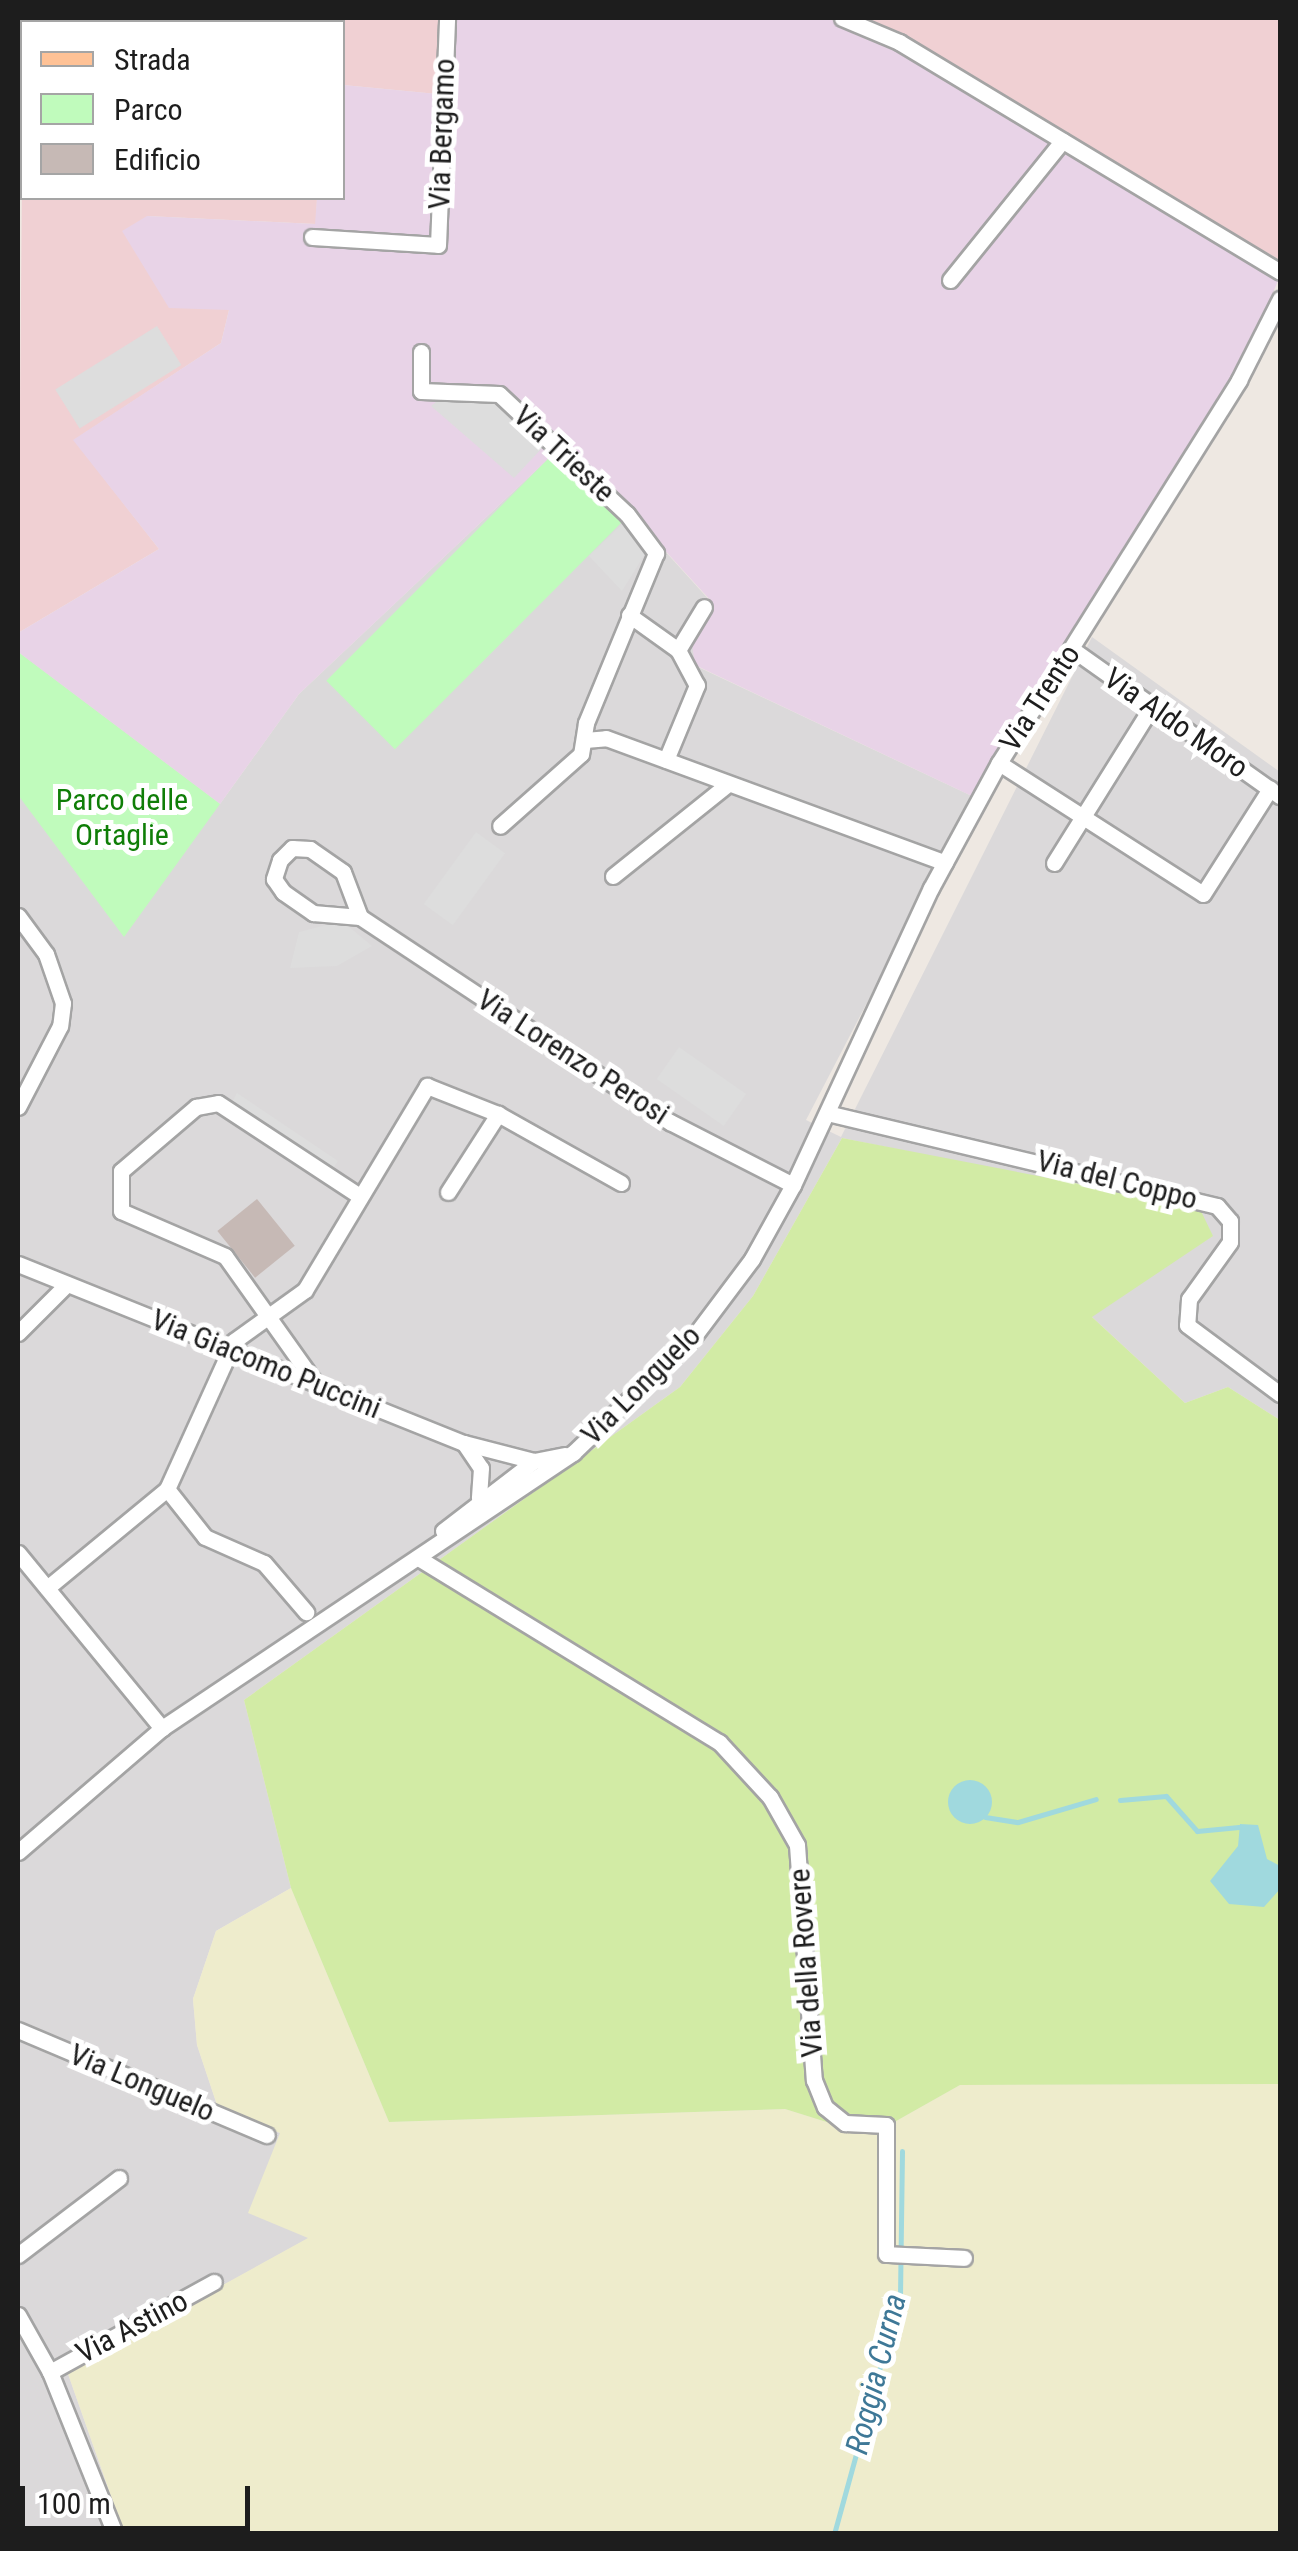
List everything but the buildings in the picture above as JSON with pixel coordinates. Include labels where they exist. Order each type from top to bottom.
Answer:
[{"type":"street","name":"Via Bergamo","points":[[312,237],[438,246],[447,18]]},
{"type":"street","points":[[842,18],[1062,140],[1280,272]]},
{"type":"street","points":[[950,280],[1062,140]]},
{"type":"street","name":"Via Trento","points":[[826,1112],[944,862],[999,763],[1239,380],[1280,299]]},
{"type":"street","name":"Via Trieste","points":[[421,352],[421,390],[499,394],[651,541],[654,560],[629,615],[581,754],[500,826]]},
{"type":"street","points":[[678,650],[704,607]]},
{"type":"street","points":[[629,615],[678,650],[697,686],[666,760]]},
{"type":"street","name":"Via Aldo Moro","points":[[1072,649],[1276,792]]},
{"type":"street","points":[[1054,863],[1152,706]]},
{"type":"street","points":[[585,740],[606,738],[944,862]]},
{"type":"street","points":[[999,763],[1202,894],[1276,792]]},
{"type":"street","points":[[613,876],[728,784]]},
{"type":"street","name":"Via Lorenzo Perosi","points":[[360,917],[343,872],[310,848],[292,848],[280,860],[274,878],[282,892],[313,913],[360,917],[670,1122],[793,1185]]},
{"type":"street","points":[[18,1107],[60,1026],[63,1003],[21,927]]},
{"type":"street","points":[[47,1588],[167,1489],[230,1350],[305,1290],[358,1195],[428,1086],[498,1114],[621,1183]]},
{"type":"street","points":[[316,1384],[272,1314],[225,1256],[122,1211],[122,1171],[196,1107],[218,1103],[358,1195]]},
{"type":"street","name":"Via Longuelo","points":[[18,1852],[162,1728],[420,1559],[572,1453],[692,1339],[752,1258],[793,1185],[826,1112]]},
{"type":"street","name":"Via del Coppo","points":[[826,1112],[1218,1206],[1230,1222],[1230,1242],[1189,1300],[1187,1325],[1277,1386]]},
{"type":"street","points":[[448,1192],[498,1114]]},
{"type":"street","name":"Via Giacomo Puccini","points":[[18,1264],[464,1443],[534,1461],[572,1453]]},
{"type":"street","points":[[18,1333],[68,1284]]},
{"type":"street","points":[[449,1536],[480,1496],[481,1468],[464,1443]]},
{"type":"street","name":"Via Longuelo","points":[[378,1586],[480,1496],[534,1461]]},
{"type":"street","points":[[167,1489],[205,1537],[264,1564],[306,1612]]},
{"type":"street","points":[[18,1553],[162,1728]]},
{"type":"street","name":"Via della Rovere","points":[[420,1559],[719,1742],[770,1796],[798,1845],[814,2080],[825,2107],[845,2122],[886,2124],[886,2254],[964,2258]]},
{"type":"street","name":"Via Longuelo","points":[[18,2030],[267,2135]]},
{"type":"street","points":[[18,2255],[119,2178]]},
{"type":"street","name":"Via Astino","points":[[50,2372],[214,2282]]},
{"type":"street","name":"Via Astino","points":[[18,2315],[50,2372],[115,2534]]},
{"type":"shaded area","points":[[18,18],[275,18],[20,20],[18,173]]},
{"type":"shaded area","points":[[441,18],[437,94],[345,85],[345,20],[290,20]]},
{"type":"shaded area","points":[[451,18],[827,18],[896,46],[1280,276],[1237,378],[974,797],[695,665],[691,637],[712,602],[566,442],[299,694],[220,804],[18,652],[18,633],[159,549],[73,440],[221,343],[229,310],[169,308],[122,231],[147,216],[315,224],[317,200],[345,200],[345,85],[448,95]]},
{"type":"shaded area","points":[[851,18],[1280,18],[1280,260],[939,63]]},
{"type":"shaded area","points":[[22,200],[317,200],[316,224],[147,216],[229,310],[221,343],[74,440],[159,549],[18,633]]},
{"type":"shaded area","points":[[157,326],[181,365],[80,429],[55,390]]},
{"type":"shaded area","points":[[441,398],[497,400],[545,445],[514,478],[431,406]]},
{"type":"shaded area","points":[[566,442],[712,603],[691,637],[696,666],[974,797],[806,1120],[841,1137],[1092,637],[1280,772],[1280,1420],[1228,1387],[1185,1403],[1091,1316],[1212,1236],[995,1169],[842,1138],[753,1296],[680,1387],[244,1700],[291,1888],[216,1931],[193,1999],[197,2045],[218,2108],[280,2133],[309,2238],[67,2371],[124,2533],[18,2533],[18,652],[220,804],[299,694]]},
{"type":"shaded area","points":[[623,523],[648,549],[622,591],[589,556]]},
{"type":"shaded area","points":[[476,832],[505,853],[453,925],[424,904]]},
{"type":"shaded area","points":[[342,921],[372,946],[337,966],[290,968],[299,932]]},
{"type":"shaded area","points":[[679,1047],[746,1094],[724,1126],[657,1079]]},
{"type":"shaded area","points":[[237,1093],[338,1161],[332,1170],[231,1104]]},
{"type":"shaded area","points":[[291,1888],[389,2122],[785,2109],[849,2129],[882,2129],[960,2085],[1280,2084],[1280,2533],[124,2533],[67,2371],[308,2238],[248,2213],[280,2133],[218,2108],[197,2045],[193,1999],[216,1931]]},
{"type":"green space","points":[[554,453],[623,522],[395,749],[326,681]]},
{"type":"green space","name":"Parco delle Ortaglie","points":[[18,652],[220,804],[124,937],[18,795]]},
{"type":"green space","points":[[842,1138],[1199,1207],[1213,1236],[1092,1317],[1185,1403],[1228,1387],[1280,1420],[1280,2084],[960,2085],[882,2129],[849,2129],[785,2109],[389,2122],[291,1888],[244,1700],[680,1387],[753,1296]]},
{"type":"water","points":[[970,1780],[986,1786],[992,1802],[986,1818],[970,1824],[954,1818],[948,1802],[954,1786]]},
{"type":"water","points":[[1240,1824],[1258,1825],[1267,1859],[1280,1866],[1280,1889],[1264,1907],[1229,1904],[1210,1881],[1238,1846]]},
{"type":"waterway","points":[[1120,1800],[1166,1796],[1197,1831],[1239,1827]]},
{"type":"waterway","points":[[985,1817],[1018,1822],[1096,1799]]},
{"type":"waterway","name":"Roggia Curna","points":[[834,2534],[900,2295],[902,2151]]}]
